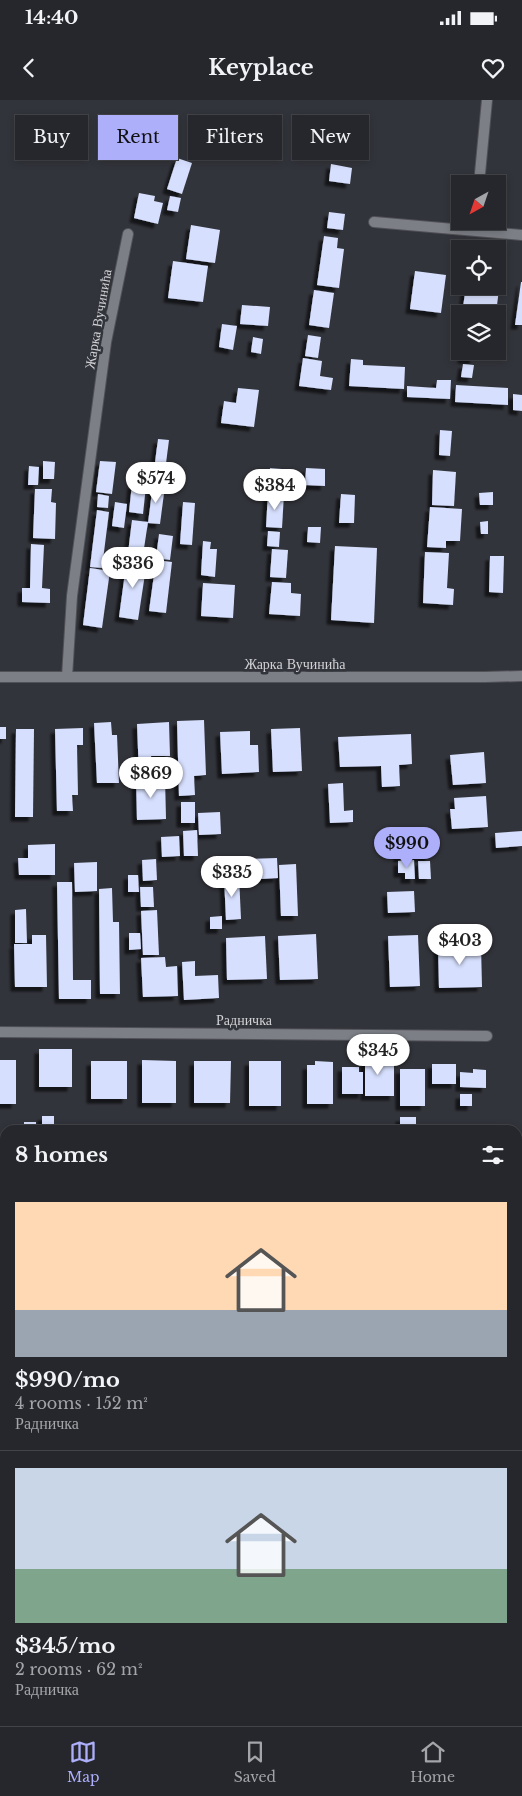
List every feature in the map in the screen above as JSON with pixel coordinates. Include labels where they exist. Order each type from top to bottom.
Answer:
[{"type":"street","points":[[480,175],[487,100]]},
{"type":"street","points":[[374,222],[451,225]]},
{"type":"street","points":[[496,230],[522,235]]},
{"type":"street","name":"Жарка Вучинића","points":[[67,677],[72,596],[105,352],[128,234]]},
{"type":"street","name":"Жарка Вучинића","points":[[0,677],[522,676]]},
{"type":"street","name":"Радничка","points":[[0,1032],[487,1036]]},
{"type":"building","points":[[178,158],[192,163],[182,194],[167,189],[176,160]]},
{"type":"building","points":[[331,164],[352,168],[350,184],[329,181]]},
{"type":"building","points":[[139,193],[155,196],[154,201],[163,203],[158,224],[134,218]]},
{"type":"building","points":[[170,196],[181,198],[178,212],[167,210]]},
{"type":"building","points":[[329,212],[345,214],[343,230],[327,228]]},
{"type":"building","points":[[191,225],[220,230],[215,263],[186,259]]},
{"type":"building","points":[[324,236],[338,238],[337,248],[344,249],[339,288],[317,285]]},
{"type":"building","points":[[173,261],[208,266],[203,302],[168,298]]},
{"type":"building","points":[[415,271],[446,275],[441,313],[410,309]]},
{"type":"building","points":[[521,282],[522,325],[515,325]]},
{"type":"building","points":[[314,290],[334,293],[329,328],[309,325]]},
{"type":"building","points":[[465,295],[498,295],[497,305],[463,305]]},
{"type":"building","points":[[242,305],[270,307],[268,326],[240,324]]},
{"type":"building","points":[[222,324],[237,326],[233,350],[219,347]]},
{"type":"building","points":[[308,335],[321,337],[318,358],[305,356]]},
{"type":"building","points":[[253,337],[263,339],[261,354],[251,352]]},
{"type":"building","points":[[303,358],[322,361],[320,376],[333,378],[331,390],[299,386]]},
{"type":"building","points":[[351,359],[363,360],[363,365],[405,367],[404,389],[349,386]]},
{"type":"building","points":[[463,364],[474,365],[472,378],[461,377]]},
{"type":"building","points":[[437,380],[451,380],[450,399],[407,397],[407,386],[436,388]]},
{"type":"building","points":[[456,385],[508,388],[508,405],[455,402]]},
{"type":"building","points":[[238,388],[259,390],[254,427],[221,423],[224,401],[236,403]]},
{"type":"building","points":[[513,394],[522,395],[522,411],[513,410]]},
{"type":"building","points":[[440,430],[452,431],[450,456],[439,455]]},
{"type":"building","points":[[158,439],[169,440],[164,479],[153,478]]},
{"type":"building","points":[[43,461],[55,462],[54,479],[43,479]]},
{"type":"building","points":[[100,461],[116,462],[112,494],[96,492]]},
{"type":"building","points":[[29,466],[39,467],[38,485],[28,485]]},
{"type":"building","points":[[270,468],[282,469],[281,492],[269,491]]},
{"type":"building","points":[[306,468],[325,469],[325,486],[305,485]]},
{"type":"building","points":[[433,470],[456,472],[454,506],[432,505]]},
{"type":"building","points":[[132,484],[146,486],[143,514],[129,512]]},
{"type":"building","points":[[153,484],[165,486],[160,524],[148,523]]},
{"type":"building","points":[[35,489],[52,489],[51,502],[56,503],[55,539],[33,538]]},
{"type":"building","points":[[493,492],[493,505],[480,505],[479,493]]},
{"type":"building","points":[[98,494],[109,496],[108,508],[97,507]]},
{"type":"building","points":[[268,494],[284,495],[282,528],[266,527]]},
{"type":"building","points":[[341,494],[355,495],[354,523],[339,523]]},
{"type":"building","points":[[115,502],[127,504],[124,528],[112,526]]},
{"type":"building","points":[[183,502],[195,503],[192,545],[180,544]]},
{"type":"building","points":[[430,507],[462,509],[460,541],[446,541],[446,548],[427,547]]},
{"type":"building","points":[[97,510],[109,512],[102,568],[90,567]]},
{"type":"building","points":[[132,520],[148,522],[143,555],[128,553]]},
{"type":"building","points":[[488,521],[488,534],[481,534],[480,522]]},
{"type":"building","points":[[308,527],[321,527],[320,543],[307,542]]},
{"type":"building","points":[[268,531],[280,532],[279,547],[267,546]]},
{"type":"building","points":[[159,534],[173,536],[170,560],[156,558]]},
{"type":"building","points":[[203,541],[211,542],[210,549],[217,549],[215,577],[201,575]]},
{"type":"building","points":[[31,544],[44,545],[42,588],[50,589],[50,603],[22,602],[22,588],[30,588]]},
{"type":"building","points":[[335,546],[377,548],[374,623],[331,620]]},
{"type":"building","points":[[272,549],[288,550],[286,578],[270,577]]},
{"type":"building","points":[[425,552],[449,553],[447,588],[454,589],[453,605],[423,603]]},
{"type":"building","points":[[490,556],[504,556],[503,593],[489,592]]},
{"type":"building","points":[[127,558],[147,561],[138,620],[119,617]]},
{"type":"building","points":[[156,560],[172,562],[166,613],[149,611]]},
{"type":"building","points":[[90,568],[110,571],[102,628],[83,625]]},
{"type":"building","points":[[272,582],[291,583],[291,593],[301,594],[300,616],[269,614]]},
{"type":"building","points":[[203,583],[235,585],[233,618],[201,616]]},
{"type":"building","points":[[204,720],[206,775],[194,776],[195,795],[179,796],[177,721]]},
{"type":"building","points":[[111,722],[112,735],[117,735],[119,783],[97,783],[94,723]]},
{"type":"building","points":[[169,722],[170,756],[151,756],[152,775],[139,775],[137,724]]},
{"type":"building","points":[[0,727],[6,727],[6,739],[0,739]]},
{"type":"building","points":[[83,728],[83,745],[77,745],[78,795],[72,795],[73,811],[57,811],[55,729]]},
{"type":"building","points":[[300,728],[302,771],[273,772],[271,729]]},
{"type":"building","points":[[16,729],[34,729],[33,817],[15,817]]},
{"type":"building","points":[[250,731],[250,745],[258,745],[259,772],[222,774],[220,732]]},
{"type":"building","points":[[411,734],[412,764],[399,765],[400,786],[382,787],[381,766],[340,767],[338,737]]},
{"type":"building","points":[[484,752],[486,783],[453,785],[450,755]]},
{"type":"building","points":[[165,777],[166,819],[137,820],[136,778]]},
{"type":"building","points":[[343,783],[344,811],[353,810],[353,822],[330,823],[328,784]]},
{"type":"building","points":[[486,796],[488,827],[452,829],[450,809],[455,809],[454,798]]},
{"type":"building","points":[[181,802],[195,802],[195,823],[181,823]]},
{"type":"building","points":[[220,812],[221,834],[199,835],[198,813]]},
{"type":"building","points":[[197,830],[198,856],[184,856],[183,831]]},
{"type":"building","points":[[522,831],[522,846],[496,848],[495,833]]},
{"type":"building","points":[[179,836],[180,856],[162,857],[161,837]]},
{"type":"building","points":[[430,839],[430,857],[398,858],[397,840]]},
{"type":"building","points":[[55,844],[55,875],[19,875],[18,858],[28,858],[28,845]]},
{"type":"building","points":[[277,858],[278,878],[261,879],[261,874],[250,875],[250,859]]},
{"type":"building","points":[[156,859],[157,880],[143,881],[142,860]]},
{"type":"building","points":[[414,860],[415,879],[405,879],[405,873],[398,873],[398,861]]},
{"type":"building","points":[[418,861],[430,861],[431,879],[419,879]]},
{"type":"building","points":[[97,862],[97,891],[75,892],[74,863]]},
{"type":"building","points":[[296,864],[298,916],[281,916],[279,865]]},
{"type":"building","points":[[128,875],[138,875],[139,892],[128,892]]},
{"type":"building","points":[[239,876],[241,919],[226,920],[224,877]]},
{"type":"building","points":[[57,882],[72,882],[73,980],[91,980],[91,999],[59,999]]},
{"type":"building","points":[[140,887],[153,887],[154,907],[141,907]]},
{"type":"building","points":[[112,888],[113,922],[119,922],[120,994],[100,994],[99,889]]},
{"type":"building","points":[[414,891],[415,912],[388,913],[387,892]]},
{"type":"building","points":[[26,909],[27,943],[15,943],[15,910]]},
{"type":"building","points":[[157,910],[159,955],[143,955],[141,911]]},
{"type":"building","points":[[222,916],[222,929],[210,929],[210,917]]},
{"type":"building","points":[[129,933],[140,933],[141,949],[129,950]]},
{"type":"building","points":[[316,934],[318,979],[280,980],[278,936]]},
{"type":"building","points":[[32,935],[46,935],[47,987],[15,987],[14,944],[32,944]]},
{"type":"building","points":[[418,935],[420,986],[390,987],[388,936]]},
{"type":"building","points":[[265,936],[267,979],[227,980],[226,938]]},
{"type":"building","points":[[481,945],[482,987],[439,988],[438,946]]},
{"type":"building","points":[[165,957],[166,967],[177,966],[178,996],[143,997],[141,958]]},
{"type":"building","points":[[195,961],[195,976],[218,975],[219,998],[184,1000],[182,962]]},
{"type":"building","points":[[39,1049],[72,1049],[72,1087],[39,1087]]},
{"type":"building","points":[[365,1049],[376,1049],[376,1064],[394,1064],[394,1096],[365,1096]]},
{"type":"building","points":[[0,1060],[16,1060],[16,1104],[0,1104]]},
{"type":"building","points":[[142,1060],[176,1061],[176,1103],[142,1103]]},
{"type":"building","points":[[91,1061],[127,1061],[127,1099],[91,1099]]},
{"type":"building","points":[[194,1061],[231,1061],[230,1103],[194,1103]]},
{"type":"building","points":[[249,1061],[281,1061],[281,1106],[249,1106]]},
{"type":"building","points":[[315,1061],[333,1062],[333,1104],[307,1104],[307,1065],[315,1065]]},
{"type":"building","points":[[432,1064],[456,1064],[456,1084],[432,1084]]},
{"type":"building","points":[[342,1067],[359,1067],[359,1072],[363,1072],[363,1094],[342,1094]]},
{"type":"building","points":[[400,1069],[425,1069],[425,1106],[400,1106]]},
{"type":"building","points":[[473,1069],[486,1070],[486,1088],[460,1087],[460,1072],[473,1073]]},
{"type":"building","points":[[460,1094],[472,1094],[472,1106],[460,1106]]},
{"type":"building","points":[[42,1116],[54,1116],[54,1125],[42,1125]]},
{"type":"building","points":[[400,1117],[416,1117],[416,1125],[400,1125]]},
{"type":"building","points":[[24,1122],[36,1122],[36,1125],[24,1125]]}]
